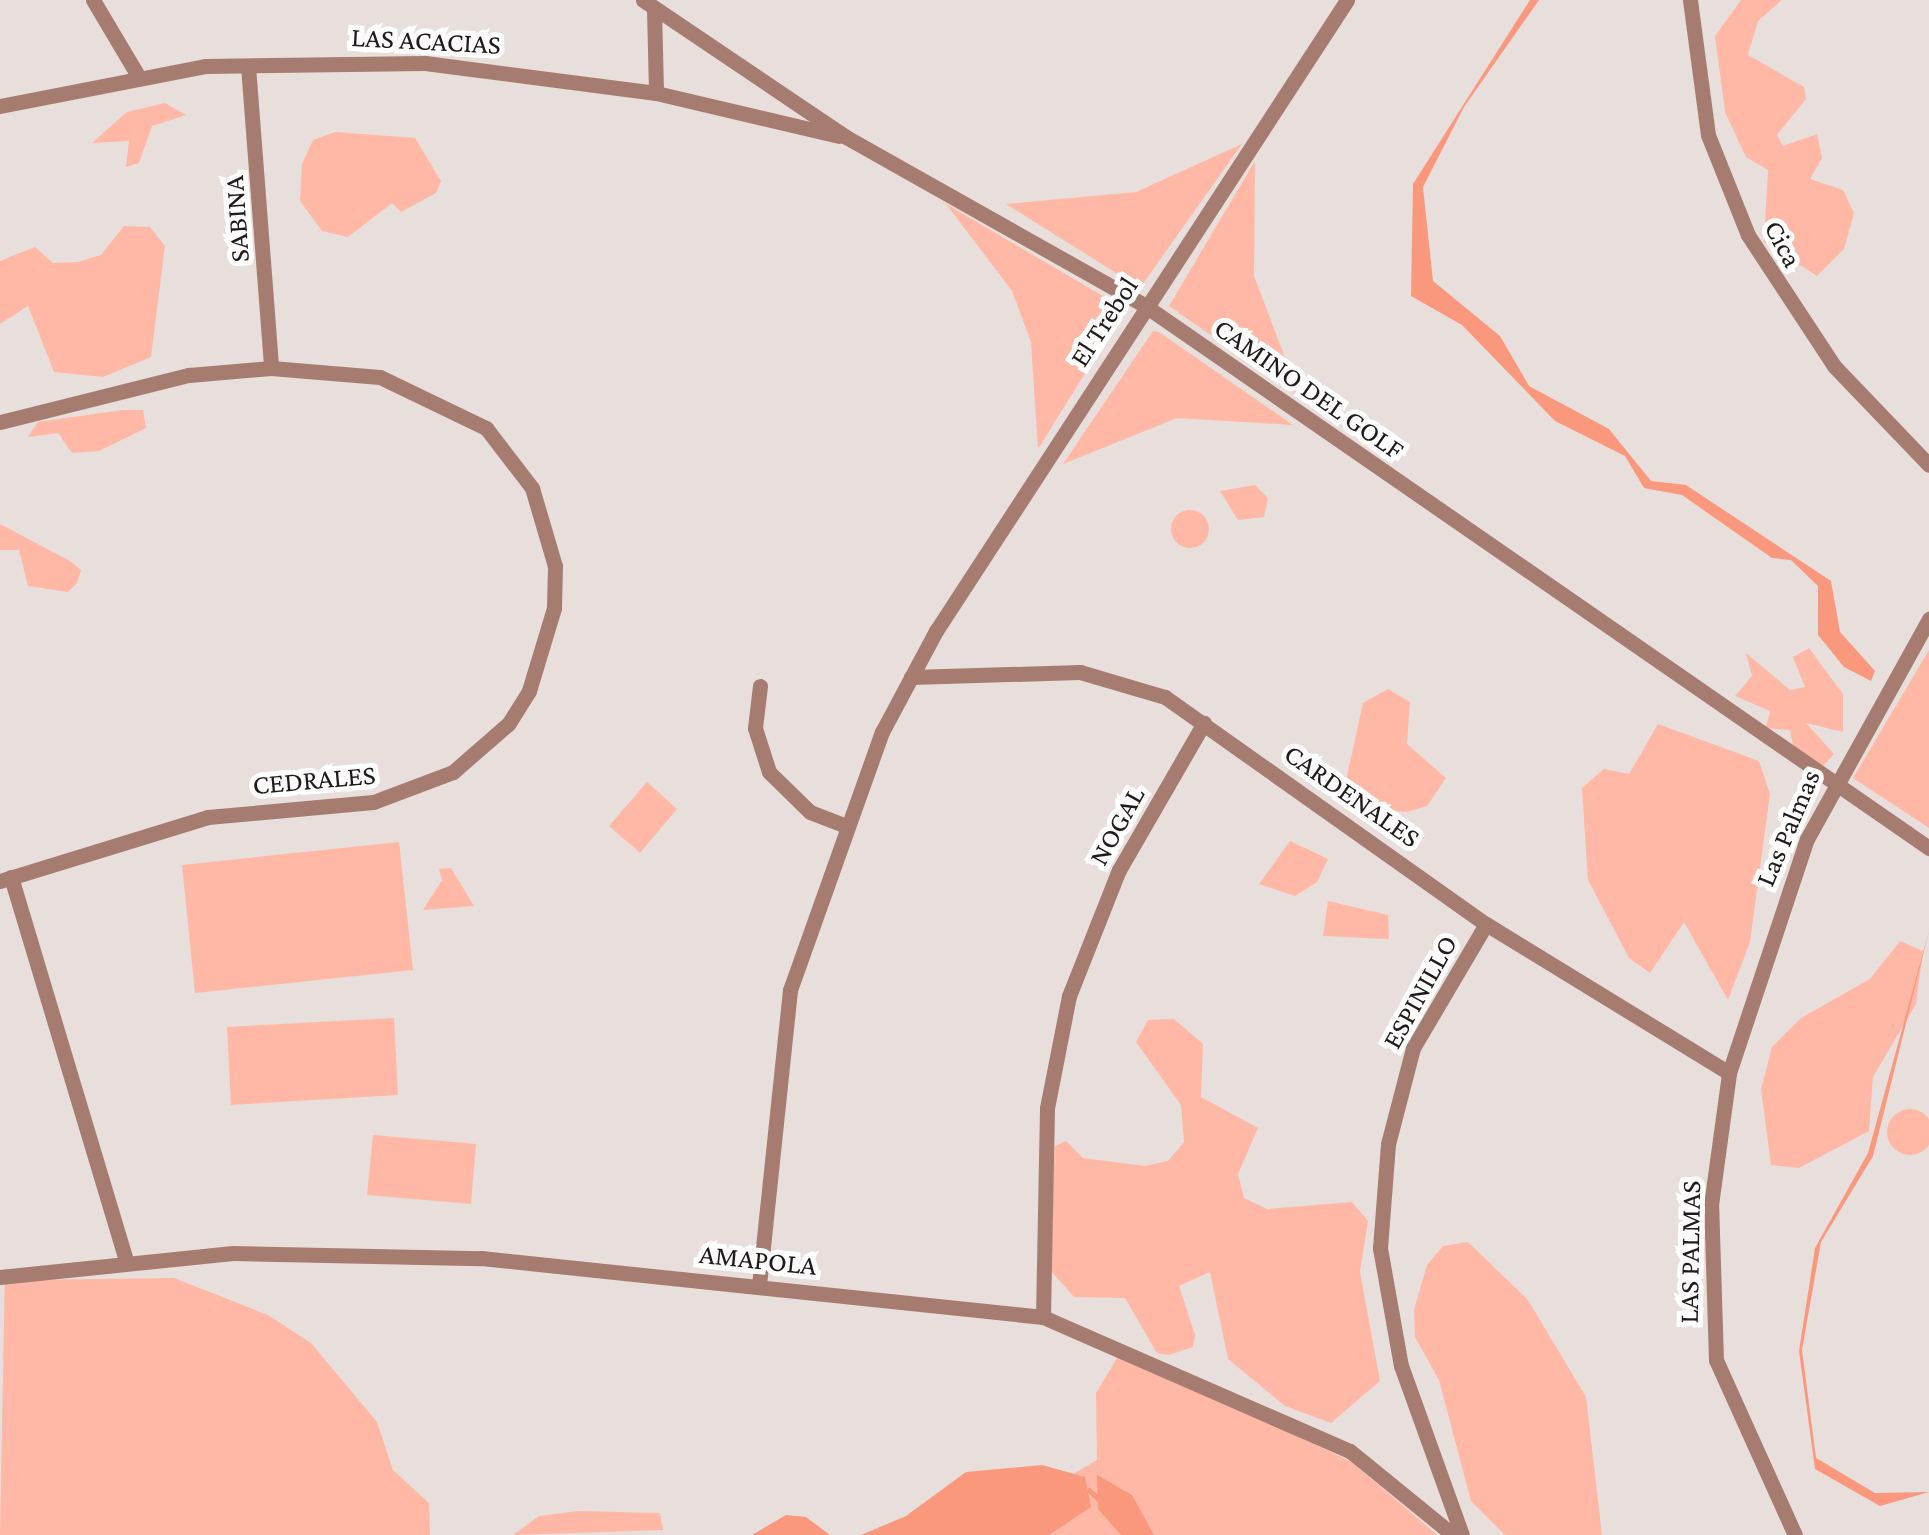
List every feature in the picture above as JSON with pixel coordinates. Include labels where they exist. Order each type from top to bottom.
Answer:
[{"type":"street","points":[[93,0],[137,74]]},
{"type":"street","name":"El Trebol","points":[[759,1284],[790,990],[844,825],[910,676],[1144,305],[1348,0]]},
{"type":"street","name":"Cica","points":[[1690,0],[1708,135],[1748,235],[1834,366],[1929,466]]},
{"type":"street","points":[[648,4],[656,92]]},
{"type":"street","name":"CAMINO DEL GOLF","points":[[648,4],[846,137],[1144,305],[1929,848]]},
{"type":"street","name":"LAS ACACIAS","points":[[0,106],[137,74],[248,66],[426,64],[656,92],[783,130],[846,137]]},
{"type":"street","name":"SABINA","points":[[248,66],[271,368]]},
{"type":"street","name":"CEDRALES","points":[[0,422],[123,386],[271,368],[419,388],[486,428],[523,471],[555,566],[554,608],[530,691],[472,758],[399,796],[208,817],[5,879]]},
{"type":"street","name":"Las Palmas","points":[[1729,1073],[1833,784],[1929,619]]},
{"type":"street","name":"CARDENALES","points":[[910,676],[1080,672],[1165,697],[1486,924],[1729,1073]]},
{"type":"street","points":[[760,686],[755,728],[769,772],[810,812],[844,825]]},
{"type":"street","name":"NOGAL","points":[[1044,1317],[1047,1108],[1082,957],[1119,870],[1204,723]]},
{"type":"street","points":[[5,879],[126,1263]]},
{"type":"street","name":"ESPINILLO","points":[[1462,1535],[1418,1423],[1386,1300],[1380,1248],[1388,1144],[1413,1048],[1486,924]]},
{"type":"street","name":"LAS PALMAS","points":[[1729,1073],[1711,1205],[1716,1360],[1796,1535]]},
{"type":"street","name":"AMAPOLA","points":[[0,1278],[126,1263],[314,1252],[759,1284],[1044,1317],[1350,1451],[1453,1535]]},
{"type":"shaded area","points":[[1530,0],[1539,0],[1464,107],[1423,187],[1433,281],[1500,336],[1529,386],[1609,429],[1651,481],[1686,485],[1831,581],[1840,632],[1875,671],[1871,681],[1844,667],[1818,635],[1818,586],[1791,560],[1772,558],[1682,495],[1644,488],[1625,456],[1555,421],[1462,325],[1411,296],[1413,184]]},
{"type":"shaded area","points":[[1741,0],[1782,0],[1758,21],[1748,55],[1804,87],[1806,99],[1777,135],[1783,146],[1817,134],[1822,158],[1810,179],[1843,190],[1854,213],[1844,249],[1817,276],[1764,242],[1768,170],[1746,157],[1725,112],[1715,36]]},
{"type":"shaded area","points":[[165,103],[186,115],[152,126],[139,163],[126,167],[129,141],[92,143],[127,112]]},
{"type":"shaded area","points":[[335,132],[415,138],[441,181],[436,193],[401,212],[392,203],[348,237],[322,231],[300,201],[302,164],[313,140]]},
{"type":"shaded area","points":[[1242,144],[1140,288],[1006,204],[1136,192]]},
{"type":"shaded area","points":[[1255,161],[1254,276],[1300,397],[1169,306]]},
{"type":"shaded area","points":[[946,204],[1125,309],[1038,449],[1031,342],[1012,291]]},
{"type":"shaded area","points":[[124,226],[150,227],[165,246],[151,357],[103,377],[54,372],[28,306],[0,324],[0,261],[35,247],[53,263],[78,262],[101,255]]},
{"type":"shaded area","points":[[1153,331],[1293,425],[1177,418],[1063,464]]},
{"type":"shaded area","points":[[143,410],[146,428],[99,451],[72,453],[58,433],[28,437],[38,422]]},
{"type":"shaded area","points":[[1255,485],[1268,498],[1264,517],[1238,520],[1220,491]]},
{"type":"shaded area","points":[[1190,510],[1203,516],[1209,529],[1203,542],[1190,548],[1177,542],[1171,529],[1177,516]]},
{"type":"shaded area","points":[[0,524],[70,561],[81,570],[77,583],[68,592],[28,586],[19,550],[0,550]]},
{"type":"shaded area","points":[[1809,648],[1843,694],[1843,732],[1806,723],[1834,754],[1822,767],[1795,755],[1790,730],[1766,728],[1770,711],[1735,696],[1752,676],[1746,653],[1790,690],[1805,687],[1793,657]]},
{"type":"shaded area","points":[[1929,650],[1929,828],[1853,778]]},
{"type":"shaded area","points":[[1388,689],[1410,702],[1407,744],[1446,778],[1427,806],[1407,812],[1362,807],[1345,785],[1363,703]]},
{"type":"shaded area","points":[[1658,724],[1759,761],[1770,794],[1750,942],[1728,1000],[1684,922],[1650,973],[1629,958],[1588,880],[1582,788],[1604,769],[1629,774]]},
{"type":"shaded area","points":[[647,782],[677,809],[640,853],[609,826]]},
{"type":"shaded area","points":[[1290,841],[1328,859],[1317,882],[1295,896],[1259,884]]},
{"type":"shaded area","points":[[399,842],[413,970],[195,993],[182,865]]},
{"type":"shaded area","points":[[451,868],[474,906],[423,910],[442,880],[439,869]]},
{"type":"shaded area","points":[[1328,901],[1388,915],[1389,939],[1323,936]]},
{"type":"shaded area","points":[[1929,931],[1873,1156],[1821,1242],[1802,1350],[1816,1458],[1875,1493],[1929,1492],[1880,1506],[1815,1469],[1799,1351],[1815,1248],[1868,1153]]},
{"type":"shaded area","points":[[1900,941],[1923,951],[1916,1004],[1873,1077],[1869,1131],[1799,1168],[1771,1165],[1761,1089],[1772,1047],[1801,1018],[1870,979]]},
{"type":"shaded area","points":[[394,1018],[398,1095],[231,1105],[227,1027]]},
{"type":"shaded area","points":[[1174,1019],[1203,1044],[1201,1097],[1258,1128],[1238,1174],[1244,1198],[1267,1209],[1352,1202],[1368,1221],[1360,1272],[1380,1381],[1331,1423],[1285,1406],[1228,1359],[1210,1272],[1179,1286],[1195,1335],[1193,1347],[1169,1355],[1157,1353],[1125,1298],[1074,1297],[1049,1269],[1055,1146],[1066,1141],[1083,1158],[1145,1166],[1168,1161],[1184,1142],[1181,1105],[1136,1042],[1148,1020]]},
{"type":"shaded area","points":[[1910,1109],[1926,1116],[1933,1132],[1926,1148],[1910,1155],[1894,1148],[1887,1132],[1894,1116]]},
{"type":"shaded area","points":[[373,1135],[476,1144],[471,1204],[367,1195]]},
{"type":"shaded area","points":[[1468,1242],[1528,1300],[1586,1397],[1602,1535],[1505,1535],[1471,1501],[1439,1380],[1415,1337],[1414,1310],[1427,1265],[1443,1246]]},
{"type":"shaded area","points":[[5,1268],[28,1280],[174,1278],[268,1315],[311,1343],[377,1422],[393,1470],[429,1503],[430,1535],[0,1535]]},
{"type":"shaded area","points":[[1120,1353],[1352,1462],[1437,1535],[971,1535],[1097,1460],[1096,1393]]},
{"type":"shaded area","points":[[1042,1465],[1085,1477],[1091,1507],[1049,1535],[861,1535],[906,1516],[966,1472]]},
{"type":"shaded area","points":[[1097,1475],[1132,1495],[1154,1535],[1121,1535],[1098,1509]]},
{"type":"shaded area","points":[[578,1511],[660,1513],[663,1530],[513,1535],[539,1516]]},
{"type":"shaded area","points":[[786,1515],[806,1517],[830,1535],[752,1535]]},
{"type":"waterway","points":[[1089,1490],[1101,1502]]}]
